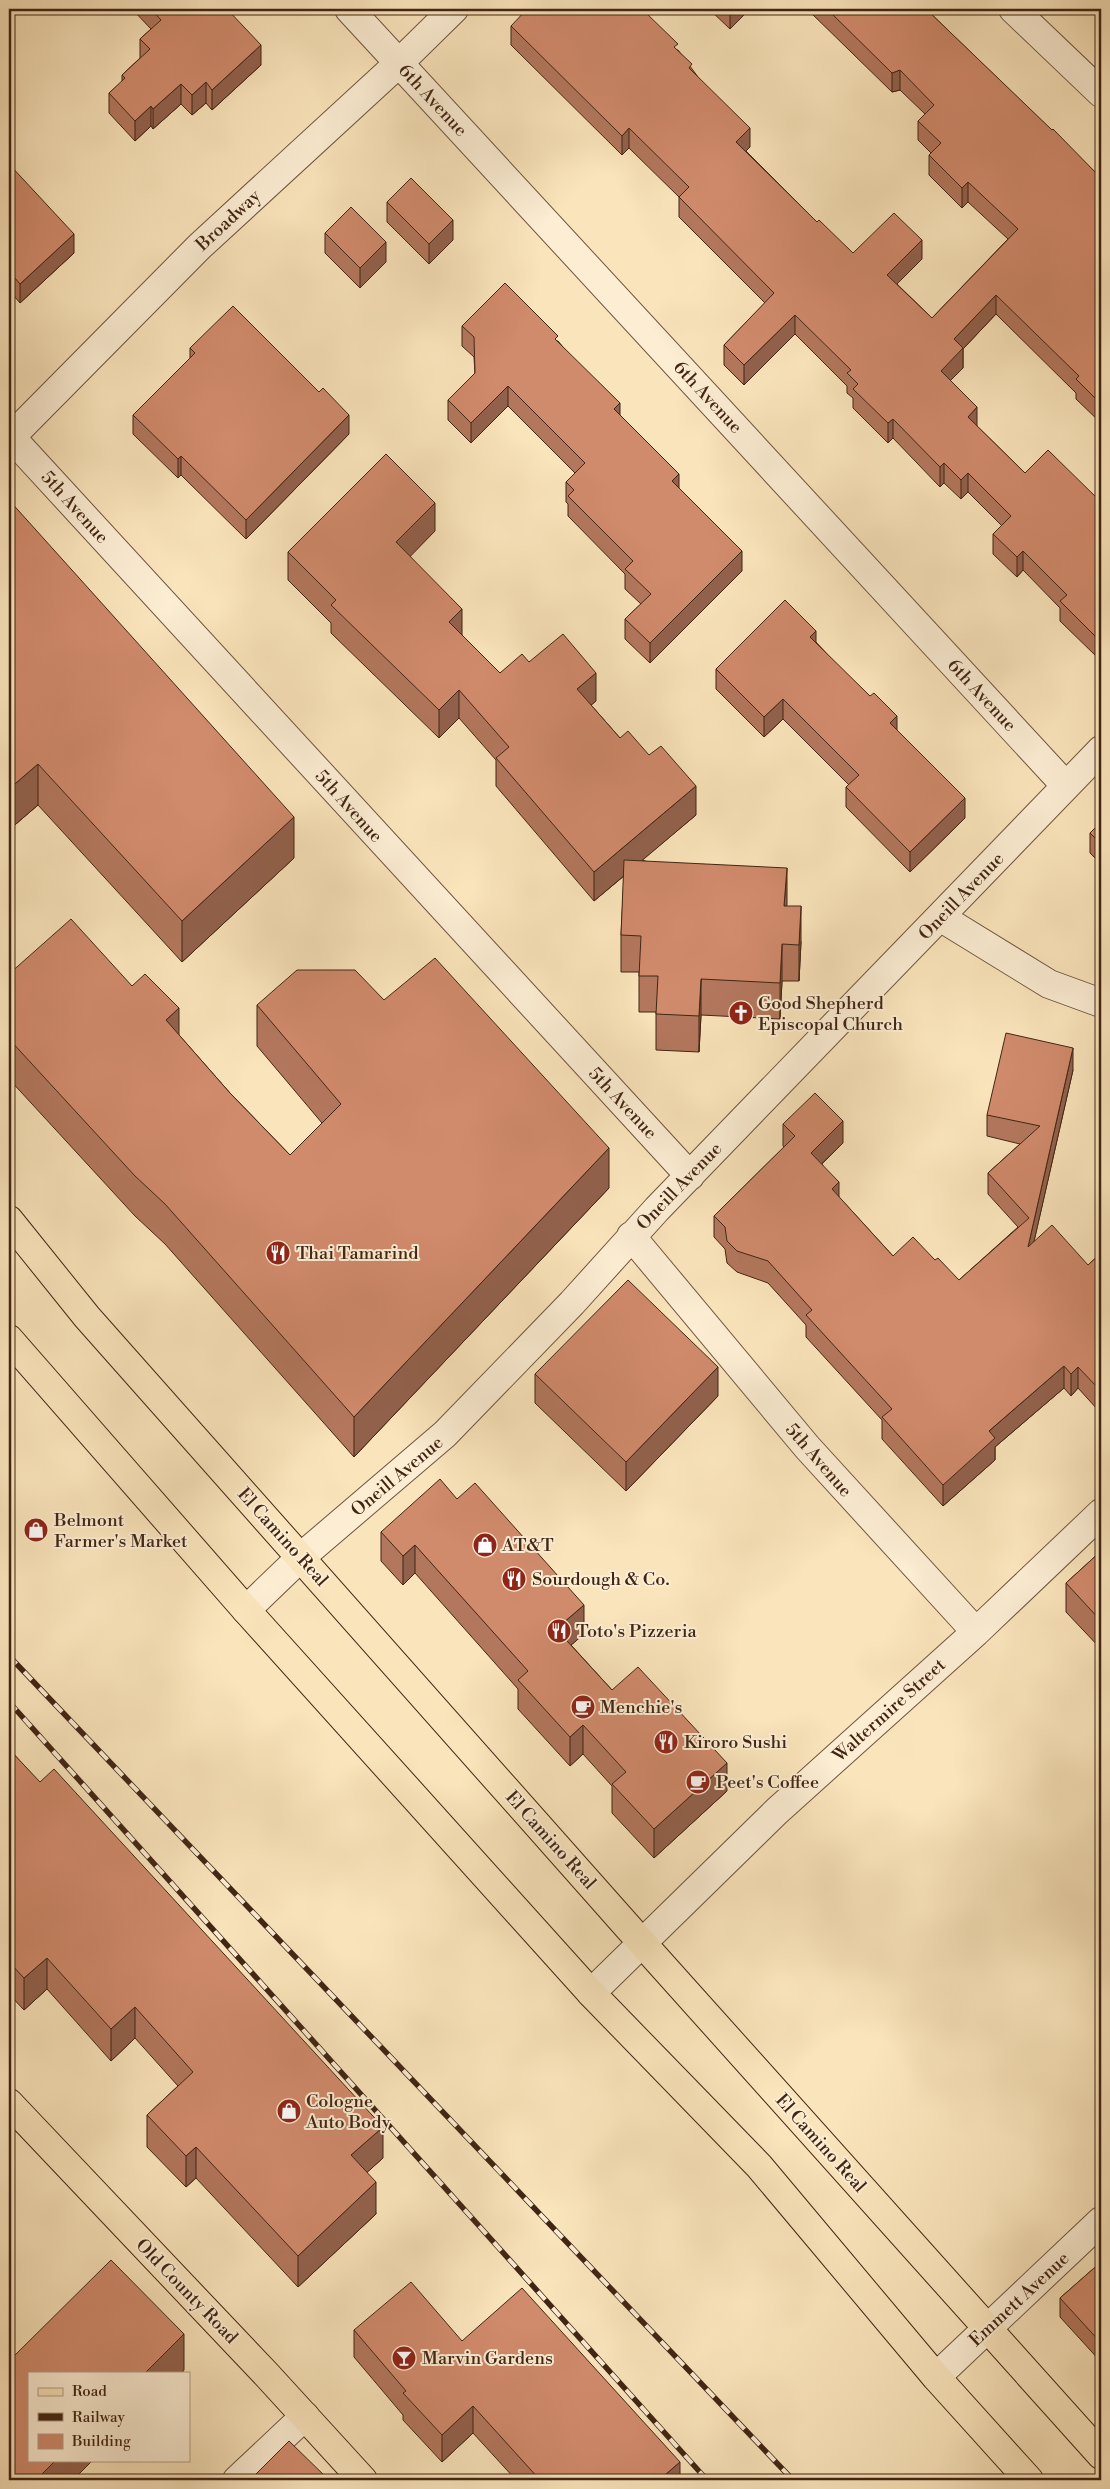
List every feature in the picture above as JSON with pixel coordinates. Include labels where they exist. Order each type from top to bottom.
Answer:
[{"type":"main road","name":"El Camino Real","points":[[9,1220],[87,1317],[643,1944],[1101,2455]]},
{"type":"main road","points":[[9,1339],[246,1610],[591,1992],[759,2166],[936,2377],[1029,2480]]},
{"type":"main road","name":"Old County Road","points":[[9,2103],[305,2416],[363,2480]]},
{"type":"street","name":"6th Avenue","points":[[349,9],[1066,786]]},
{"type":"street","name":"Broadway","points":[[9,437],[200,246],[399,63],[454,9]]},
{"type":"street","points":[[1013,9],[1101,93]]},
{"type":"street","name":"5th Avenue","points":[[9,437],[690,1176]]},
{"type":"street","name":"Oneill Avenue","points":[[246,1610],[301,1557],[445,1434],[572,1303],[631,1236],[1101,750]]},
{"type":"street","points":[[940,917],[1049,984],[1101,1003]]},
{"type":"street","name":"5th Avenue","points":[[631,1236],[807,1447],[976,1632]]},
{"type":"street","name":"Waltermire Street","points":[[591,1992],[643,1944],[777,1811],[976,1632],[1101,1512]]},
{"type":"street","name":"Emmett Avenue","points":[[936,2377],[1101,2221]]},
{"type":"street","points":[[237,2480],[305,2416]]},
{"type":"building","points":[[151,9],[227,9],[261,45],[212,90],[206,82],[192,95],[181,84],[153,109],[151,106],[135,121],[109,93],[125,78],[122,75],[150,49],[140,39],[161,20]]},
{"type":"building","points":[[527,9],[642,9],[678,44],[674,47],[692,64],[689,68],[750,128],[736,142],[817,222],[819,220],[853,253],[894,213],[922,240],[887,275],[932,318],[1018,229],[968,182],[962,188],[929,155],[941,143],[918,121],[934,105],[900,70],[892,73],[827,9],[926,9],[1053,129],[1101,178],[1101,404],[1076,379],[1079,376],[996,295],[954,339],[963,348],[941,371],[977,407],[968,417],[1025,473],[1048,450],[1101,502],[1101,634],[1097,638],[1060,601],[1067,595],[1023,551],[1017,557],[993,534],[1011,516],[968,473],[961,480],[944,463],[940,467],[893,419],[888,423],[853,389],[858,384],[847,373],[851,370],[795,315],[744,365],[724,345],[774,293],[679,197],[689,187],[629,128],[622,136],[511,26]]},
{"type":"building","points":[[9,164],[74,234],[20,284],[9,271]]},
{"type":"building","points":[[411,178],[453,220],[429,244],[387,202]]},
{"type":"building","points":[[351,207],[386,242],[360,268],[325,233]]},
{"type":"building","points":[[505,283],[558,336],[555,339],[620,403],[614,409],[679,474],[672,481],[742,551],[650,643],[625,619],[651,594],[625,569],[633,561],[568,496],[574,490],[566,482],[585,463],[508,386],[471,423],[448,400],[475,373],[474,337],[462,326]]},
{"type":"building","points":[[233,306],[319,392],[323,388],[349,415],[246,520],[181,456],[178,459],[133,415],[195,353],[190,348]]},
{"type":"building","points":[[386,454],[435,503],[396,542],[462,609],[449,622],[500,673],[522,654],[529,662],[563,634],[596,673],[577,689],[620,738],[628,731],[649,755],[661,746],[696,786],[594,872],[496,758],[509,747],[459,690],[439,710],[331,605],[336,600],[288,552]]},
{"type":"building","points":[[9,500],[294,817],[182,921],[38,764],[9,789]]},
{"type":"building","points":[[785,600],[816,631],[810,637],[870,696],[874,693],[897,716],[890,723],[965,798],[910,852],[846,787],[859,775],[783,699],[764,717],[716,669]]},
{"type":"building","points":[[1101,822],[1101,844],[1090,833]]},
{"type":"building","points":[[624,860],[787,868],[784,906],[801,906],[799,945],[782,944],[780,983],[701,979],[699,1016],[656,1014],[658,976],[639,976],[641,936],[621,935]]},
{"type":"building","points":[[71,919],[132,986],[145,974],[179,1008],[166,1020],[230,1093],[290,1155],[341,1104],[257,1005],[297,970],[355,970],[384,1000],[435,958],[609,1148],[354,1417],[165,1204],[135,1176],[9,1039],[9,974]]},
{"type":"building","points":[[1006,1033],[1073,1048],[1028,1247],[1052,1225],[1088,1265],[1101,1253],[1101,1386],[1098,1388],[1078,1367],[1071,1374],[1064,1366],[989,1431],[995,1438],[943,1485],[882,1417],[892,1409],[806,1315],[812,1310],[768,1261],[737,1251],[727,1241],[725,1227],[714,1216],[795,1136],[783,1124],[815,1093],[843,1121],[811,1153],[839,1182],[832,1189],[893,1256],[913,1237],[935,1260],[938,1258],[959,1280],[1029,1218],[988,1173],[1040,1126],[987,1115]]},
{"type":"building","points":[[628,1280],[718,1367],[626,1462],[535,1374]]},
{"type":"building","points":[[440,1479],[457,1499],[475,1483],[584,1605],[556,1629],[612,1690],[638,1667],[727,1763],[654,1829],[612,1784],[626,1772],[583,1725],[570,1737],[518,1680],[528,1671],[415,1545],[403,1556],[381,1532]]},
{"type":"building","points":[[1101,1551],[1101,1621],[1066,1583]]},
{"type":"building","points":[[9,1749],[40,1782],[54,1769],[383,2127],[351,2155],[376,2182],[298,2256],[196,2147],[186,2156],[147,2115],[193,2072],[135,2007],[111,2029],[47,1958],[24,1978],[9,1962]]},
{"type":"building","points":[[111,2260],[184,2334],[146,2372],[28,2372],[28,2462],[54,2462],[36,2480],[9,2480],[9,2361]]},
{"type":"building","points":[[1101,2262],[1101,2343],[1060,2298]]},
{"type":"building","points":[[411,2282],[462,2341],[522,2288],[680,2462],[659,2480],[540,2480],[473,2406],[442,2435],[403,2393],[406,2391],[354,2330]]},
{"type":"building","points":[[289,2441],[329,2480],[250,2480]]},
{"type":"railway","points":[[9,1656],[793,2480]]},
{"type":"railway","points":[[9,1702],[707,2480]]},
{"type":"place","name":"Good Shepherd Episcopal Church","points":[[741,1013]]},
{"type":"place","name":"Thai Tamarind","points":[[278,1253]]},
{"type":"place","name":"Belmont Farmer's Market","points":[[36,1530]]},
{"type":"place","name":"AT&T","points":[[485,1545]]},
{"type":"place","name":"Sourdough & Co.","points":[[514,1579]]},
{"type":"place","name":"Toto's Pizzeria","points":[[559,1631]]},
{"type":"place","name":"Menchie's","points":[[583,1707]]},
{"type":"place","name":"Kiroro Sushi","points":[[666,1742]]},
{"type":"place","name":"Peet's Coffee","points":[[698,1782]]},
{"type":"place","name":"Cologne Auto Body","points":[[289,2111]]},
{"type":"place","name":"Marvin Gardens","points":[[404,2358]]}]
